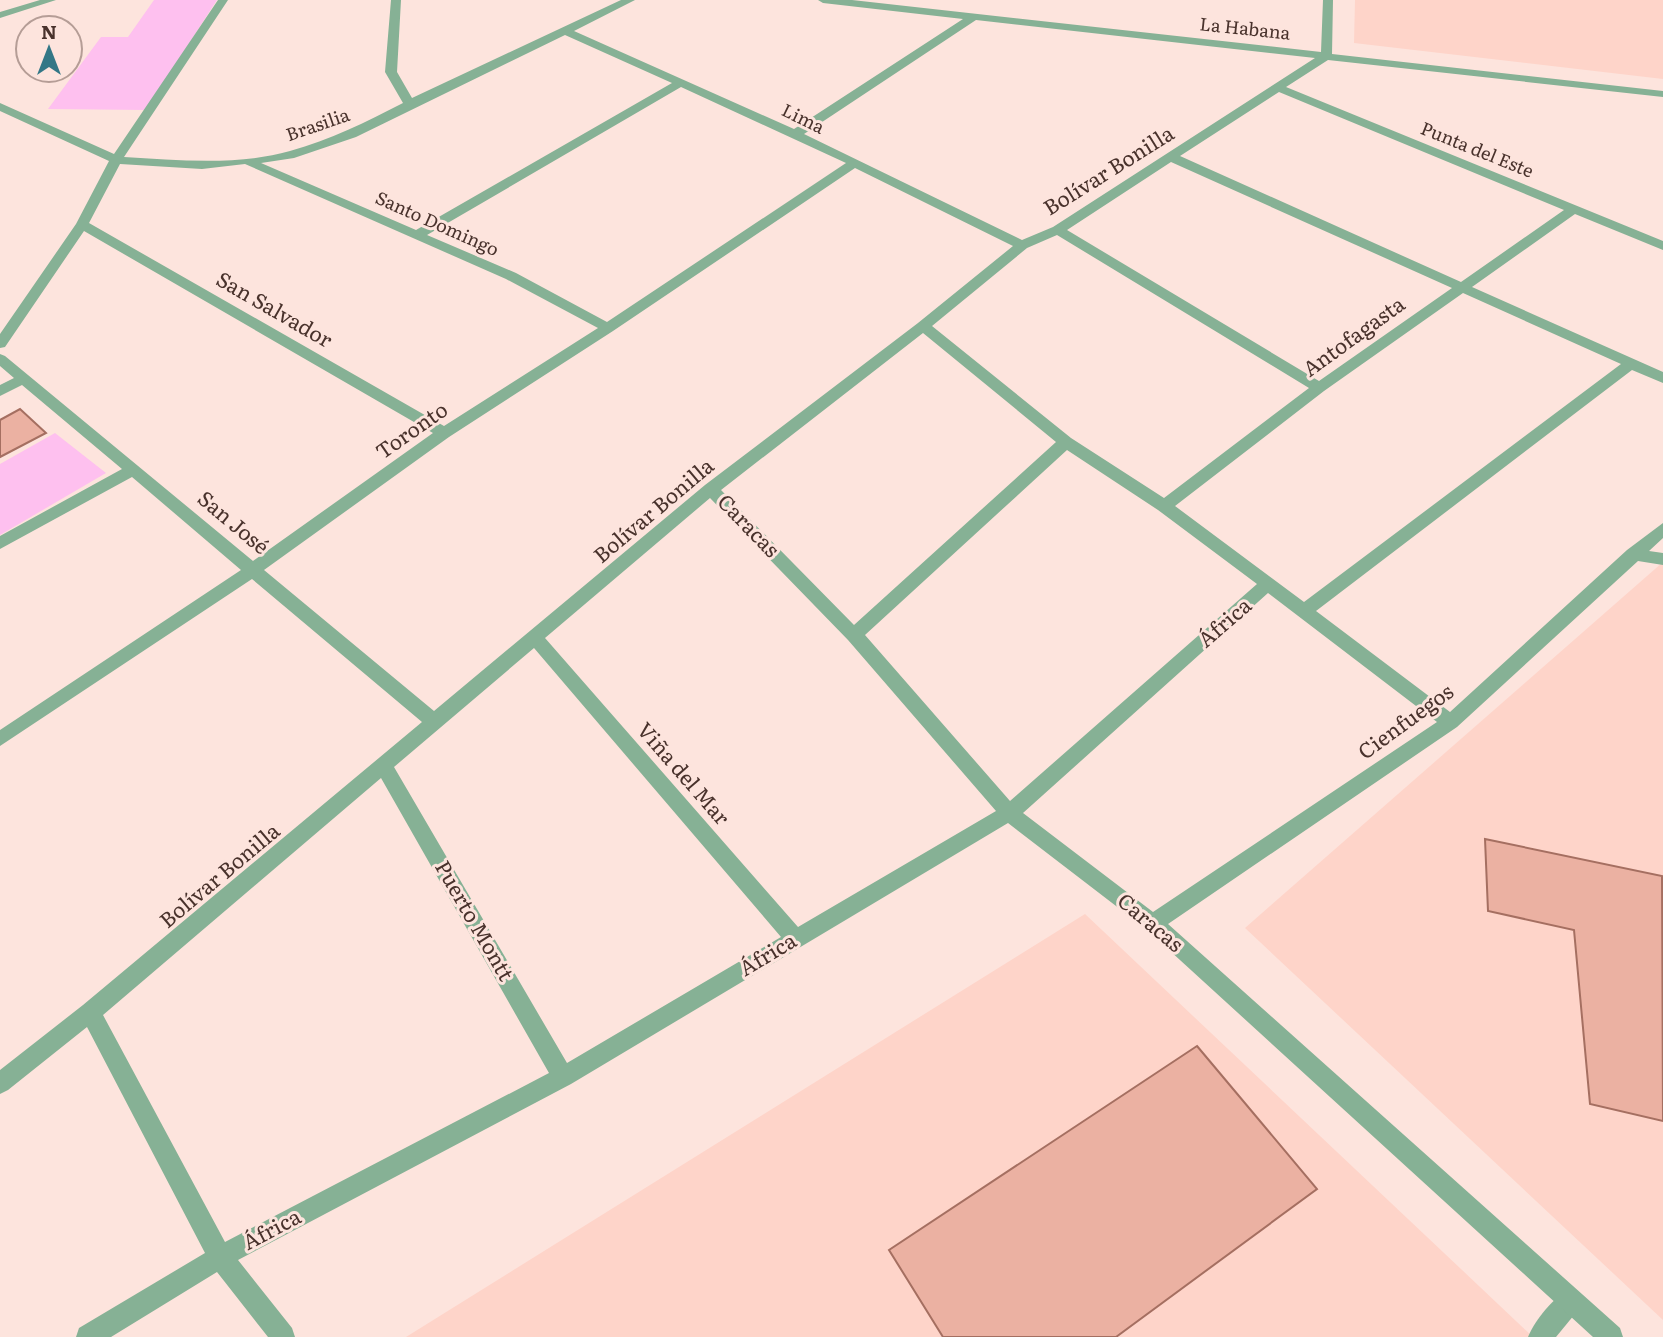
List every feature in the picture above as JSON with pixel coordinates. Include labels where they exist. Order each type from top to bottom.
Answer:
[{"type":"street","points":[[8,0],[14,11]]},
{"type":"street","points":[[0,15],[51,0]]},
{"type":"street","points":[[0,344],[82,224],[116,160],[223,0]]},
{"type":"street","points":[[396,0],[391,72],[410,104]]},
{"type":"street","name":"Brasilia","points":[[0,107],[116,160],[164,164],[248,162],[290,155],[337,140],[630,0]]},
{"type":"street","name":"La Habana","points":[[823,0],[1663,94]]},
{"type":"street","points":[[1326,55],[1328,0]]},
{"type":"street","points":[[796,134],[972,18]]},
{"type":"street","name":"Lima","points":[[565,31],[796,134],[1022,245]]},
{"type":"street","name":"Bolívar Bonilla","points":[[0,1083],[90,1012],[436,723],[711,489],[923,326],[1022,245],[1058,230],[1326,55]]},
{"type":"street","points":[[419,234],[681,82]]},
{"type":"street","name":"Punta del Este","points":[[1278,87],[1663,246]]},
{"type":"street","points":[[1171,157],[1663,377]]},
{"type":"street","name":"Santo Domingo","points":[[248,162],[511,276],[608,328]]},
{"type":"street","name":"Toronto","points":[[0,739],[253,570],[444,433],[608,328],[853,164]]},
{"type":"street","name":"Antofagasta","points":[[1164,506],[1320,388],[1574,209]]},
{"type":"street","name":"San Salvador","points":[[82,224],[444,433]]},
{"type":"street","points":[[1058,230],[1320,388]]},
{"type":"street","points":[[923,326],[1066,442],[1164,506],[1451,722]]},
{"type":"street","name":"San José","points":[[0,359],[436,723]]},
{"type":"street","points":[[1304,611],[1632,363]]},
{"type":"street","points":[[0,391],[23,379]]},
{"type":"street","points":[[854,635],[1066,442]]},
{"type":"street","points":[[0,543],[133,470]]},
{"type":"street","name":"Caracas","points":[[711,489],[854,635],[1009,813],[1153,923],[1611,1337]]},
{"type":"street","name":"Cienfuegos","points":[[1153,923],[1451,722],[1663,529]]},
{"type":"street","points":[[1633,554],[1663,559]]},
{"type":"street","name":"África","points":[[88,1337],[220,1257],[563,1077],[1009,813],[1268,584]]},
{"type":"street","name":"Viña del Mar","points":[[536,639],[795,939]]},
{"type":"street","name":"Puerto Montt","points":[[384,766],[563,1077]]},
{"type":"street","points":[[90,1012],[220,1257],[283,1337]]},
{"type":"street","points":[[1540,1337],[1572,1301]]},
{"type":"shaded area","points":[[154,0],[217,0],[146,110],[48,109],[66,84],[84,84],[84,60],[101,37],[128,37]]},
{"type":"shaded area","points":[[1355,0],[1663,0],[1663,79],[1354,43]]},
{"type":"shaded area","points":[[55,433],[106,473],[0,535],[0,464]]},
{"type":"shaded area","points":[[1663,562],[1663,1320],[1245,928]]},
{"type":"shaded area","points":[[1085,914],[1533,1337],[406,1337]]},
{"type":"building","points":[[20,409],[46,433],[0,457],[0,420]]},
{"type":"building","points":[[1485,839],[1662,876],[1663,1121],[1590,1104],[1574,930],[1488,911]]},
{"type":"building","points":[[1197,1046],[1317,1189],[1116,1337],[943,1337],[889,1250]]}]
